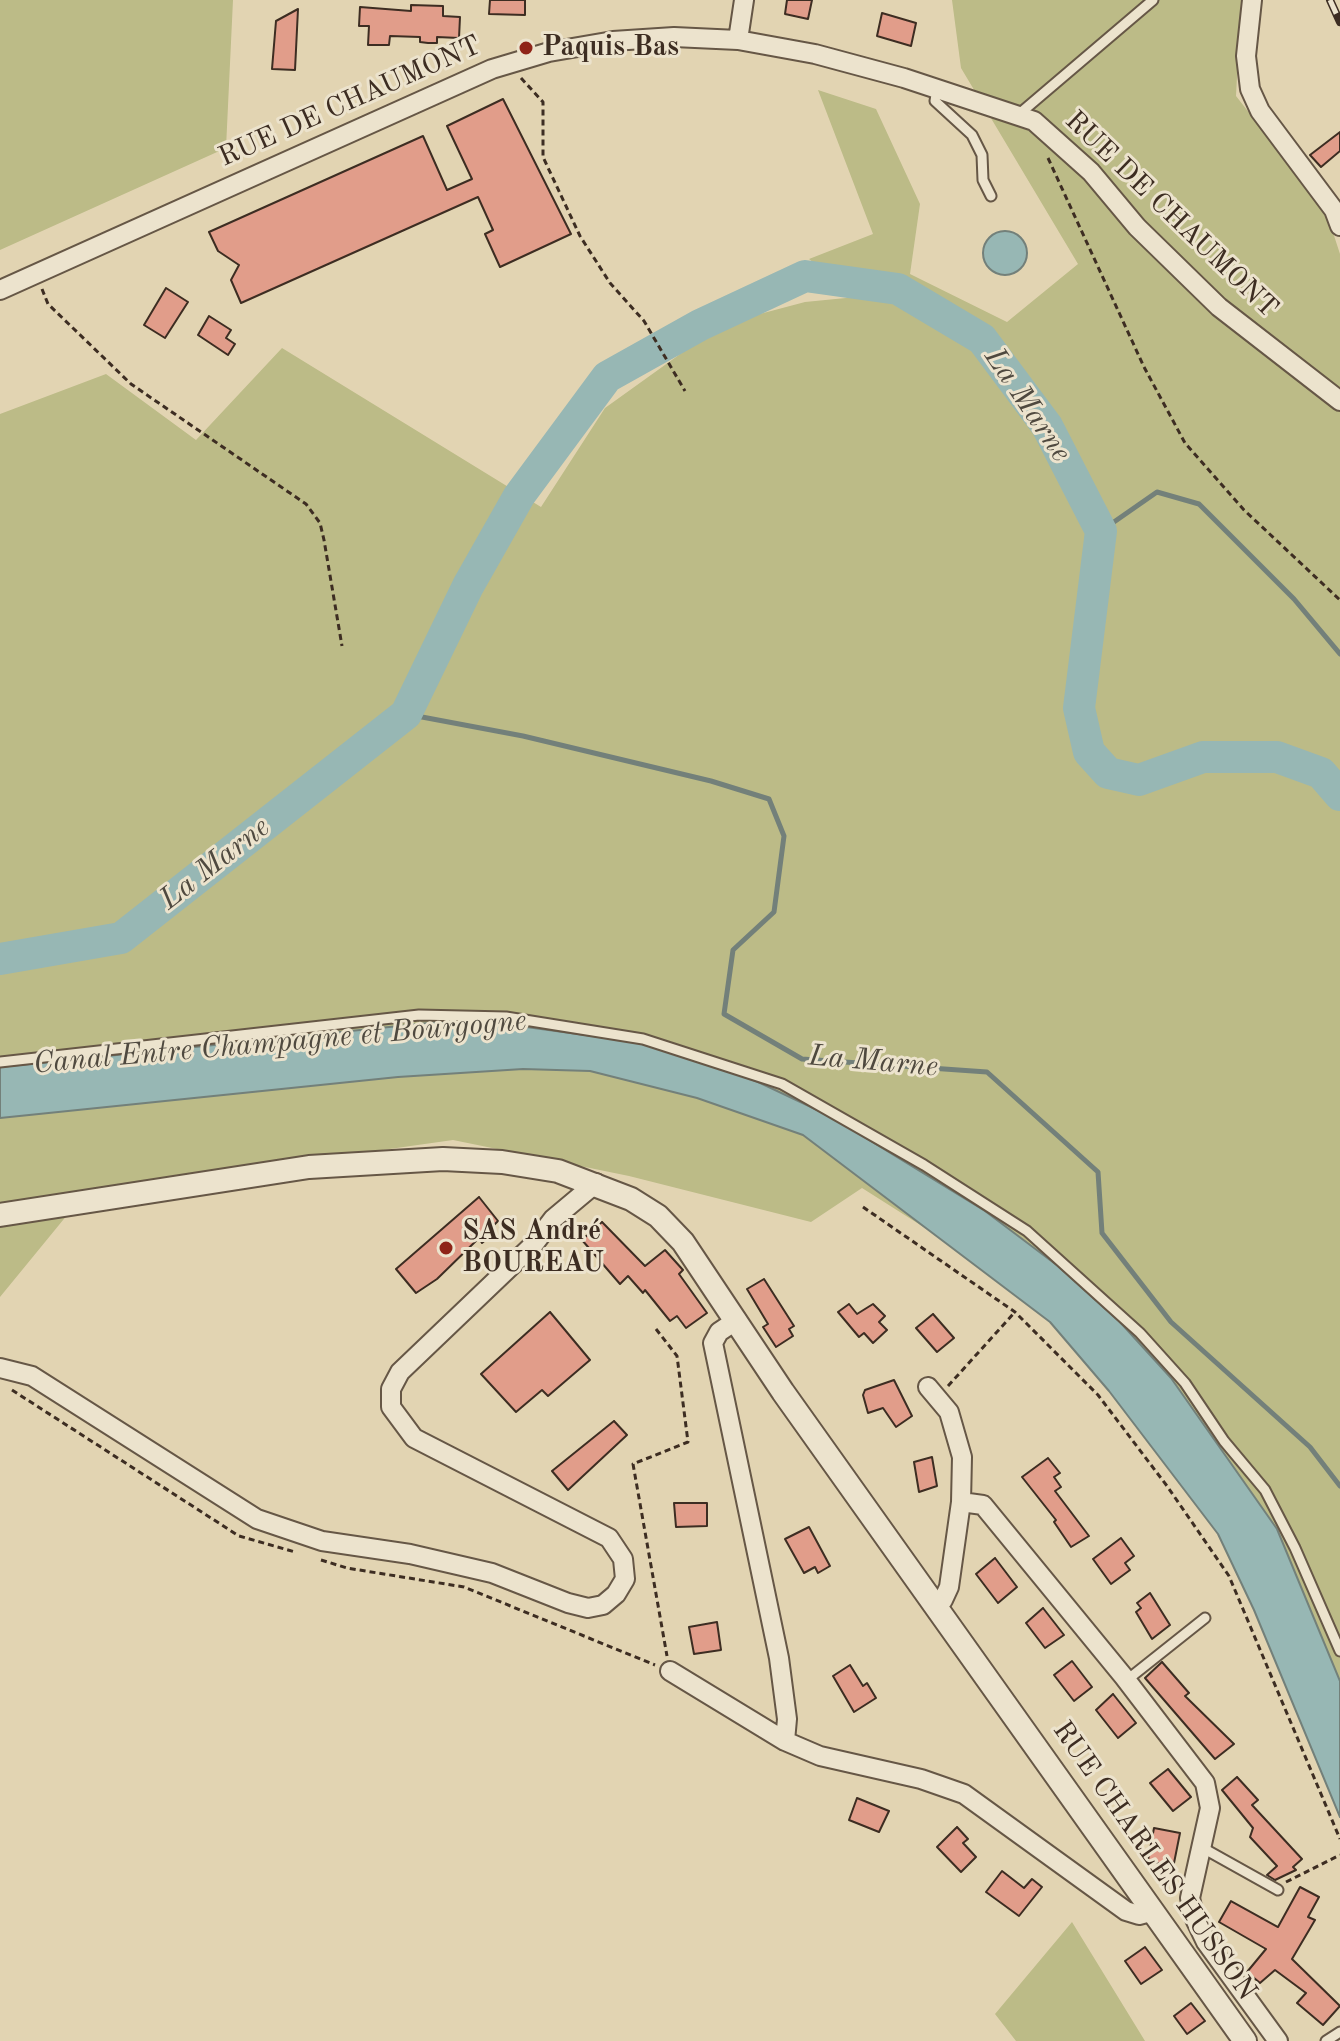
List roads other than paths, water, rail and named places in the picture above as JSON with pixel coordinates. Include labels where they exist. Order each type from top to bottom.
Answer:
[{"type":"street","points":[[738,40],[744,0]]},
{"type":"street","points":[[1252,0],[1246,56],[1250,89],[1260,111],[1334,210],[1340,226]]},
{"type":"street","name":"RUE DE CHAUMONT","points":[[0,290],[340,135],[506,65],[564,49],[613,41],[674,37],[738,40],[815,54],[937,88],[1034,121],[1058,140],[1137,227],[1219,307],[1340,401]]},
{"type":"street","name":"RUE CHARLES HUSSON","points":[[0,1215],[309,1167],[443,1159],[502,1162],[558,1171],[596,1183],[658,1216],[683,1242],[1013,1717],[1245,2041]]},
{"type":"street","points":[[0,1368],[32,1376],[257,1519],[322,1541],[410,1554],[492,1573],[588,1608],[603,1605],[616,1594],[625,1579],[623,1559],[609,1538],[414,1438],[391,1407],[391,1389],[400,1372],[534,1244],[553,1219],[596,1183]]},
{"type":"street","points":[[737,1320],[719,1332],[713,1343],[779,1658],[787,1719],[785,1741]]},
{"type":"street","points":[[932,1393],[949,1412],[962,1457],[961,1502],[949,1587],[943,1600],[935,1606]]},
{"type":"street","points":[[961,1502],[983,1505],[1125,1678],[1205,1783],[1210,1808],[1190,1898],[1195,1919],[1206,1942],[1278,2041]]},
{"type":"street","points":[[670,1671],[785,1741],[820,1756],[921,1779],[964,1794],[1126,1911],[1139,1915],[1154,1911]]},
{"type":"lane","points":[[1018,115],[1153,0]]},
{"type":"lane","points":[[937,88],[935,101],[956,117],[982,155],[983,180],[991,196]]},
{"type":"lane","points":[[0,1062],[419,1015],[506,1017],[643,1039],[782,1084],[924,1165],[1027,1231],[1140,1333],[1185,1383],[1224,1441],[1265,1490],[1295,1548],[1340,1651]]},
{"type":"lane","points":[[1125,1678],[1205,1618]]},
{"type":"lane","points":[[1201,1847],[1278,1890]]},
{"type":"lane","points":[[1326,2041],[1340,2032]]},
{"type":"water","points":[[1005,231],[1021,237],[1027,253],[1021,269],[1005,275],[989,269],[983,253],[989,237]]},
{"type":"water","name":"Canal Entre Champagne et Bourgogne","points":[[467,1019],[652,1044],[756,1081],[830,1116],[985,1211],[1058,1266],[1119,1321],[1171,1378],[1277,1529],[1340,1681],[1340,1817],[1254,1610],[1218,1534],[1109,1391],[1050,1322],[803,1135],[697,1098],[590,1071],[523,1069],[398,1077],[0,1118],[0,1067]]},
{"type":"waterway","name":"La Marne","points":[[0,959],[121,938],[406,714],[468,586],[519,496],[607,377],[700,325],[805,276],[898,289],[982,339],[1047,426],[1101,531],[1079,708],[1089,752],[1108,773],[1139,780],[1203,757],[1277,757],[1321,773],[1340,795]]},
{"type":"waterway","points":[[1101,531],[1157,492],[1199,504],[1294,599],[1340,654]]},
{"type":"waterway","name":"La Marne","points":[[406,714],[523,736],[711,781],[769,799],[784,836],[774,912],[733,950],[724,1014],[802,1059],[987,1072],[1098,1172],[1102,1233],[1171,1322],[1310,1447],[1340,1486]]},
{"type":"railway","points":[[1330,0],[1340,22]]},
{"type":"place","name":"Paquis Bas","points":[[526,48]]},
{"type":"place","name":"SAS André BOUREAU","points":[[446,1248]]}]
